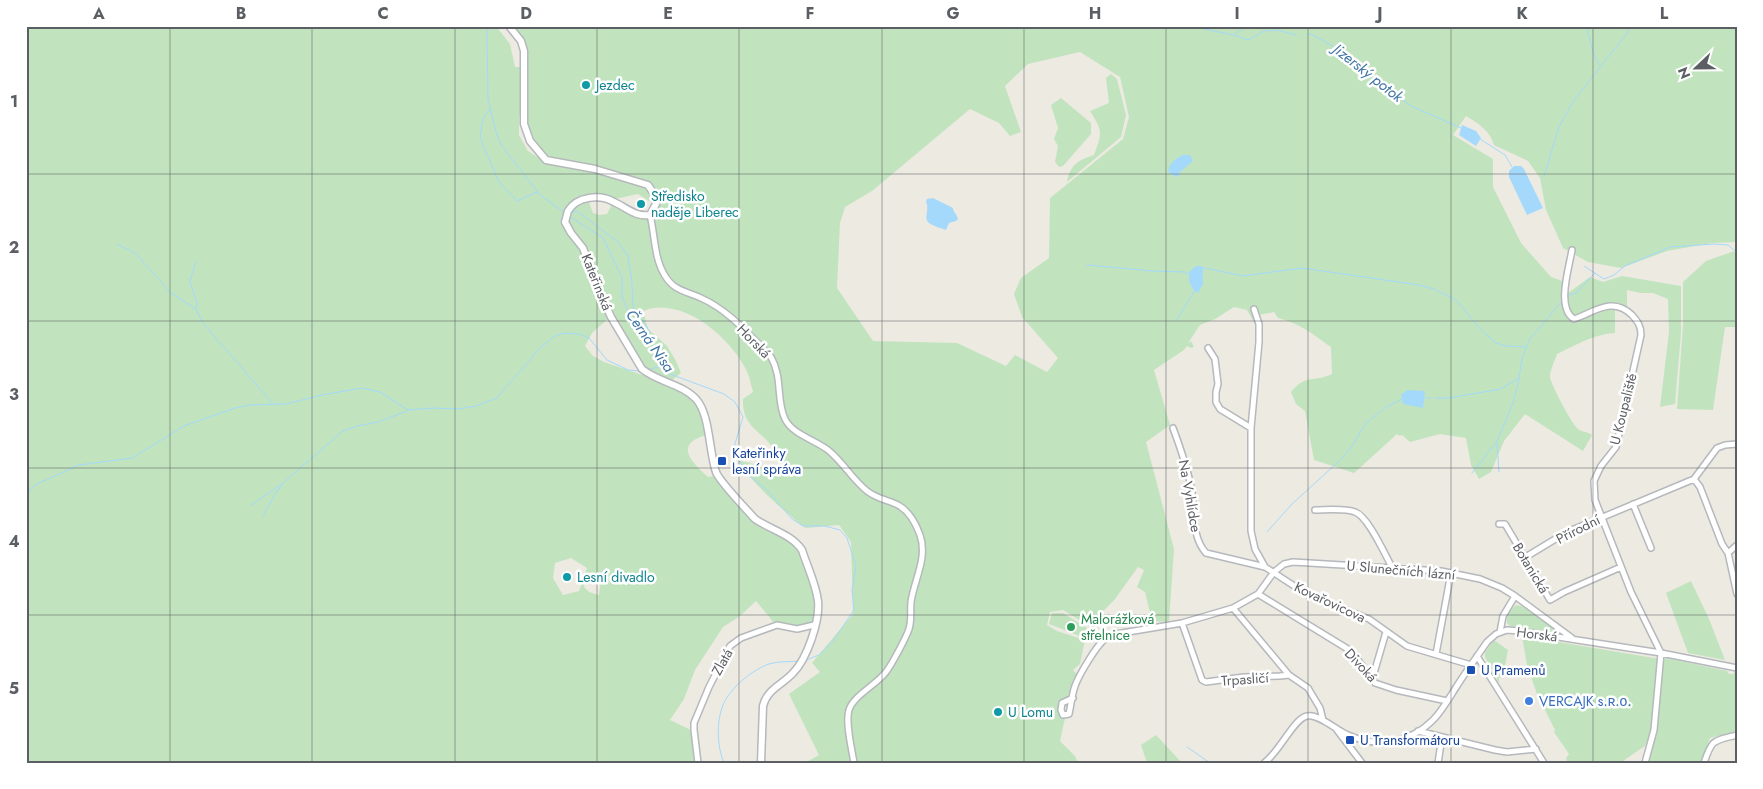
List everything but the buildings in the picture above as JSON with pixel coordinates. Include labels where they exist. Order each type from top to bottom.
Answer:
[{"type":"street","name":"Horská","points":[[509,26],[521,41],[524,51],[524,124],[530,141],[546,160],[606,173],[648,185],[654,194],[656,204],[650,215],[654,231],[657,261],[665,276],[676,289],[700,297],[720,308],[771,357],[776,366],[782,411],[786,421],[803,436],[826,448],[840,460],[864,489],[876,498],[899,506],[911,517],[921,538],[922,562],[911,604],[909,629],[886,672],[871,688],[855,700],[848,710],[848,726],[854,763]]},
{"type":"street","name":"Kateřinská","points":[[650,215],[635,214],[614,201],[600,198],[580,201],[574,204],[569,210],[565,222],[583,248],[601,295],[637,362],[649,375],[689,393],[697,400],[710,440],[716,474],[755,519],[798,543],[818,600],[818,611],[806,652],[800,664],[792,674],[767,694],[764,700],[761,763]]},
{"type":"street","name":"U Koupaliště","points":[[1572,252],[1564,300],[1569,316],[1574,319],[1607,306],[1620,307],[1639,323],[1641,329],[1616,447],[1601,466],[1594,481],[1595,500],[1600,517],[1661,653]]},
{"type":"street","points":[[1254,309],[1259,324],[1260,342],[1251,428],[1250,531],[1265,567]]},
{"type":"street","points":[[1208,348],[1215,359],[1218,384],[1216,402],[1220,409],[1251,428]]},
{"type":"street","name":"Na Vyhlídce","points":[[1173,428],[1185,459],[1192,488],[1196,532],[1200,546],[1206,553],[1217,557],[1265,567],[1274,572]]},
{"type":"street","points":[[1737,444],[1717,448],[1694,479],[1700,487],[1722,544],[1728,553],[1737,594]]},
{"type":"street","name":"Přírodní","points":[[1524,558],[1567,532],[1694,479]]},
{"type":"street","points":[[1633,504],[1651,548]]},
{"type":"street","points":[[1315,510],[1355,512],[1361,516],[1392,567]]},
{"type":"street","name":"Botanická","points":[[1499,524],[1505,524],[1550,600],[1622,567]]},
{"type":"street","points":[[1728,553],[1737,545]]},
{"type":"street","name":"U Slunečních lázní","points":[[1274,572],[1284,564],[1293,562],[1392,567],[1451,573],[1480,579],[1502,588],[1515,596],[1572,638]]},
{"type":"street","points":[[1073,698],[1074,686],[1098,646],[1107,637],[1182,623],[1233,608],[1258,594],[1274,572]]},
{"type":"street","name":"Kovařovicova","points":[[1274,572],[1308,595],[1364,616],[1408,646],[1471,665]]},
{"type":"street","points":[[1436,654],[1451,573]]},
{"type":"street","name":"Divoká","points":[[1258,594],[1351,651],[1375,683],[1396,690],[1447,701]]},
{"type":"street","points":[[1500,632],[1503,616],[1515,596]]},
{"type":"street","points":[[1233,608],[1289,674],[1308,688],[1320,708],[1323,720]]},
{"type":"street","name":"Trpasličí","points":[[1182,623],[1202,680],[1206,682],[1289,674]]},
{"type":"street","name":"Zlatá","points":[[698,763],[694,723],[709,687],[730,646],[740,638],[777,625],[797,629],[814,625]]},
{"type":"street","name":"Horská","points":[[1323,720],[1337,730],[1355,738],[1383,743],[1400,740],[1432,721],[1487,642],[1496,634],[1507,630],[1572,638],[1737,668]]},
{"type":"street","points":[[1372,680],[1386,632]]},
{"type":"street","points":[[1645,763],[1654,730],[1661,653]]},
{"type":"street","points":[[1477,656],[1544,763]]},
{"type":"street","points":[[1264,763],[1278,750],[1301,719],[1311,715],[1323,720]]},
{"type":"street","points":[[1337,730],[1362,763]]},
{"type":"street","points":[[1418,731],[1507,752],[1536,749]]},
{"type":"street","points":[[1704,763],[1710,746],[1715,740],[1737,735]]},
{"type":"street","points":[[1438,763],[1442,737]]},
{"type":"street","points":[[1352,750],[1355,738]]},
{"type":"green space","points":[[26,26],[496,26],[510,44],[515,67],[522,67],[522,107],[519,117],[519,135],[528,151],[545,162],[595,172],[646,187],[652,195],[654,204],[638,194],[615,199],[601,195],[583,197],[563,219],[581,249],[609,318],[592,333],[585,346],[593,356],[604,362],[648,377],[688,395],[695,401],[706,435],[690,444],[688,449],[692,460],[708,477],[714,476],[754,521],[762,527],[788,539],[800,551],[815,600],[814,621],[799,627],[775,624],[756,601],[740,616],[723,627],[695,670],[684,699],[670,720],[693,731],[694,763],[26,763]],"holes":[[[571,558],[587,568],[579,591],[563,595],[553,578],[555,563]],[[591,572],[601,579],[599,595],[589,592],[584,587],[585,576]]]},
{"type":"green space","points":[[513,26],[1737,26],[1737,242],[1712,243],[1667,251],[1621,268],[1588,262],[1563,248],[1546,210],[1540,178],[1528,161],[1494,145],[1487,132],[1466,116],[1453,135],[1493,159],[1493,187],[1521,243],[1551,277],[1565,282],[1562,301],[1564,311],[1569,320],[1576,322],[1615,307],[1615,333],[1592,338],[1557,354],[1551,371],[1550,377],[1554,388],[1571,420],[1578,429],[1592,435],[1583,451],[1525,414],[1504,441],[1491,472],[1479,479],[1471,465],[1466,438],[1440,434],[1410,442],[1402,435],[1399,436],[1397,434],[1330,495],[1354,473],[1314,460],[1305,411],[1296,404],[1291,392],[1301,382],[1332,374],[1331,347],[1300,327],[1278,318],[1274,312],[1258,315],[1258,321],[1255,324],[1247,310],[1234,307],[1215,319],[1200,325],[1188,343],[1191,341],[1194,347],[1187,346],[1154,370],[1170,425],[1146,442],[1174,549],[1169,622],[1152,621],[1145,592],[1137,587],[1144,570],[1138,567],[1115,599],[1089,626],[1063,610],[1050,612],[1047,625],[1057,631],[1085,640],[1080,664],[1073,670],[1077,674],[1071,694],[1060,703],[1058,713],[1065,718],[1060,741],[1075,756],[1078,763],[805,763],[819,755],[789,694],[820,672],[812,663],[853,614],[851,542],[839,525],[806,528],[801,525],[759,487],[738,460],[757,465],[765,470],[781,470],[783,464],[772,446],[747,420],[743,399],[753,392],[749,376],[731,347],[718,334],[704,323],[674,309],[658,308],[643,311],[648,329],[667,346],[681,373],[671,381],[651,372],[640,360],[603,294],[585,246],[570,224],[570,214],[576,207],[589,202],[593,213],[599,215],[607,214],[612,204],[631,215],[641,218],[652,218],[659,205],[657,192],[649,183],[596,166],[547,156],[528,141],[524,134],[527,108],[527,50],[523,39]],"holes":[[[1080,52],[1120,77],[1129,117],[1123,139],[1050,198],[1049,258],[1021,278],[1014,294],[1022,317],[1058,358],[1047,372],[1015,355],[1006,366],[957,343],[873,341],[837,288],[840,223],[845,207],[872,191],[970,109],[999,123],[1010,136],[1021,132],[1005,86],[1028,64]]]},
{"type":"green space","points":[[1111,74],[1117,79],[1126,115],[1121,137],[1067,182],[1070,171],[1076,164],[1094,155],[1099,142],[1100,132],[1090,111],[1109,103],[1106,78]]},
{"type":"green space","points":[[1061,98],[1091,123],[1091,134],[1063,166],[1059,167],[1055,162],[1058,146],[1054,139],[1058,128],[1051,105]]},
{"type":"green space","points":[[1737,250],[1737,327],[1725,327],[1713,410],[1677,409],[1683,325],[1683,282],[1706,261]]},
{"type":"green space","points":[[1622,276],[1681,286],[1681,333],[1675,404],[1660,407],[1669,332],[1668,299],[1653,293],[1627,290],[1627,307],[1613,304],[1606,305],[1574,315],[1569,308],[1567,303],[1568,293],[1590,277],[1603,282]]},
{"type":"green space","points":[[1691,581],[1709,619],[1725,660],[1688,653],[1666,593]]},
{"type":"green space","points":[[1516,605],[1525,607],[1558,631],[1557,633],[1510,626],[1507,623],[1508,615]]},
{"type":"green space","name":"Malorážková střelnice","points":[[1052,613],[1063,613],[1090,630],[1085,638],[1049,624]]},
{"type":"green space","points":[[1522,636],[1660,659],[1651,732],[1645,746],[1620,763],[1567,763],[1566,758],[1569,754],[1554,732],[1555,730],[1537,694],[1531,677],[1529,677]]},
{"type":"green space","points":[[1494,640],[1508,650],[1505,666],[1506,675],[1499,678],[1499,683],[1485,657],[1485,652]]},
{"type":"green space","points":[[1666,658],[1727,671],[1729,674],[1737,672],[1737,731],[1710,738],[1701,763],[1647,763],[1664,660]]},
{"type":"green space","points":[[1156,735],[1182,763],[1147,763],[1141,745]]},
{"type":"water","points":[[1462,125],[1476,131],[1481,138],[1476,146],[1459,135]]},
{"type":"water","points":[[1183,155],[1190,155],[1193,161],[1180,172],[1178,177],[1172,175],[1168,171],[1170,165],[1175,159]]},
{"type":"water","points":[[1514,166],[1521,166],[1524,169],[1543,208],[1527,215],[1509,177],[1509,171]]},
{"type":"water","points":[[933,198],[953,208],[958,219],[949,223],[946,230],[927,221],[926,202],[927,199]]},
{"type":"water","points":[[1196,266],[1202,266],[1203,270],[1203,284],[1198,293],[1194,291],[1189,281],[1189,272]]},
{"type":"water","points":[[1407,390],[1425,391],[1423,408],[1403,404],[1401,395]]},
{"type":"waterway","name":"Černá Nisa","points":[[486,26],[488,100],[497,135],[502,146],[540,195],[564,212]]},
{"type":"waterway","points":[[1190,26],[1233,35]]},
{"type":"waterway","name":"Jizerský potok","points":[[1246,26],[1234,35],[1248,40],[1264,31],[1277,30],[1296,35]]},
{"type":"waterway","points":[[1586,26],[1594,55],[1599,65]]},
{"type":"waterway","points":[[1544,176],[1559,127],[1574,100],[1631,26]]},
{"type":"waterway","name":"Jizerský potok","points":[[1307,35],[1311,34],[1340,50],[1347,60],[1411,106],[1461,128]]},
{"type":"waterway","points":[[490,111],[483,119],[480,138],[499,182],[517,201],[537,192]]},
{"type":"waterway","name":"Jizerský potok","points":[[1480,139],[1505,155],[1512,167]]},
{"type":"waterway","points":[[570,213],[577,211],[619,243],[628,256],[633,307],[650,332],[647,336]]},
{"type":"waterway","name":"Černá Nisa","points":[[569,216],[603,238],[622,278],[622,296],[627,310],[670,374],[724,394],[735,402],[743,417],[734,447],[737,457],[747,474],[767,490],[792,519],[803,526],[825,526],[840,530],[847,538],[856,566],[852,590],[854,610],[833,641],[819,655],[806,660]]},
{"type":"waterway","points":[[117,244],[135,253],[171,293],[196,309],[202,322],[273,404]]},
{"type":"waterway","name":"Jizerský potok","points":[[1584,266],[1604,279],[1614,275],[1625,266],[1670,247],[1714,244],[1728,245],[1734,250],[1737,249]]},
{"type":"waterway","points":[[196,261],[190,281],[197,304],[196,308]]},
{"type":"waterway","points":[[1087,265],[1185,272],[1188,274]]},
{"type":"waterway","points":[[1202,270],[1205,268],[1243,276],[1302,268],[1419,285],[1434,289],[1456,300],[1482,331],[1496,343],[1506,346],[1526,347]]},
{"type":"waterway","points":[[1566,296],[1576,293],[1595,273]]},
{"type":"waterway","points":[[1176,321],[1195,290]]},
{"type":"waterway","points":[[1435,398],[1449,398],[1501,389],[1519,378],[1522,359],[1529,340],[1562,301]]},
{"type":"waterway","points":[[26,494],[35,485],[79,465],[132,458],[184,426],[235,408],[250,405],[286,404],[362,388],[380,392],[408,410],[458,409],[476,406],[497,398],[539,349],[555,336],[564,333],[579,334],[589,338],[607,360],[628,370],[639,371]]},
{"type":"waterway","points":[[648,370],[664,365]]},
{"type":"waterway","points":[[1472,473],[1497,441],[1513,403],[1519,379]]},
{"type":"waterway","points":[[1423,398],[1431,398]]},
{"type":"waterway","points":[[1267,532],[1292,504],[1350,449],[1366,423],[1386,407],[1402,399]]},
{"type":"waterway","points":[[250,506],[283,483],[343,431],[378,422],[407,411]]},
{"type":"waterway","points":[[1497,443],[1499,472]]},
{"type":"waterway","points":[[263,516],[282,485]]},
{"type":"waterway","name":"Černá Nisa","points":[[724,763],[720,750],[718,727],[723,705],[731,692],[742,680],[762,667],[776,662],[800,661]]},
{"type":"waterway","points":[[1187,747],[1210,763]]},
{"type":"place","name":"Jezdec","points":[[586,85]]},
{"type":"place","name":"Středisko naděje Liberec","points":[[641,204]]},
{"type":"place","name":"Kateřinky lesní správa","points":[[722,461]]},
{"type":"place","name":"Lesní divadlo","points":[[567,577]]},
{"type":"place","name":"Malorážková střelnice","points":[[1071,627]]},
{"type":"place","name":"U Pramenů","points":[[1471,670]]},
{"type":"place","name":"VERCAJK s.ʀ.ᴏ.","points":[[1529,701]]},
{"type":"place","name":"U Lomu","points":[[998,712]]},
{"type":"place","name":"U Transformátoru","points":[[1350,740]]}]
